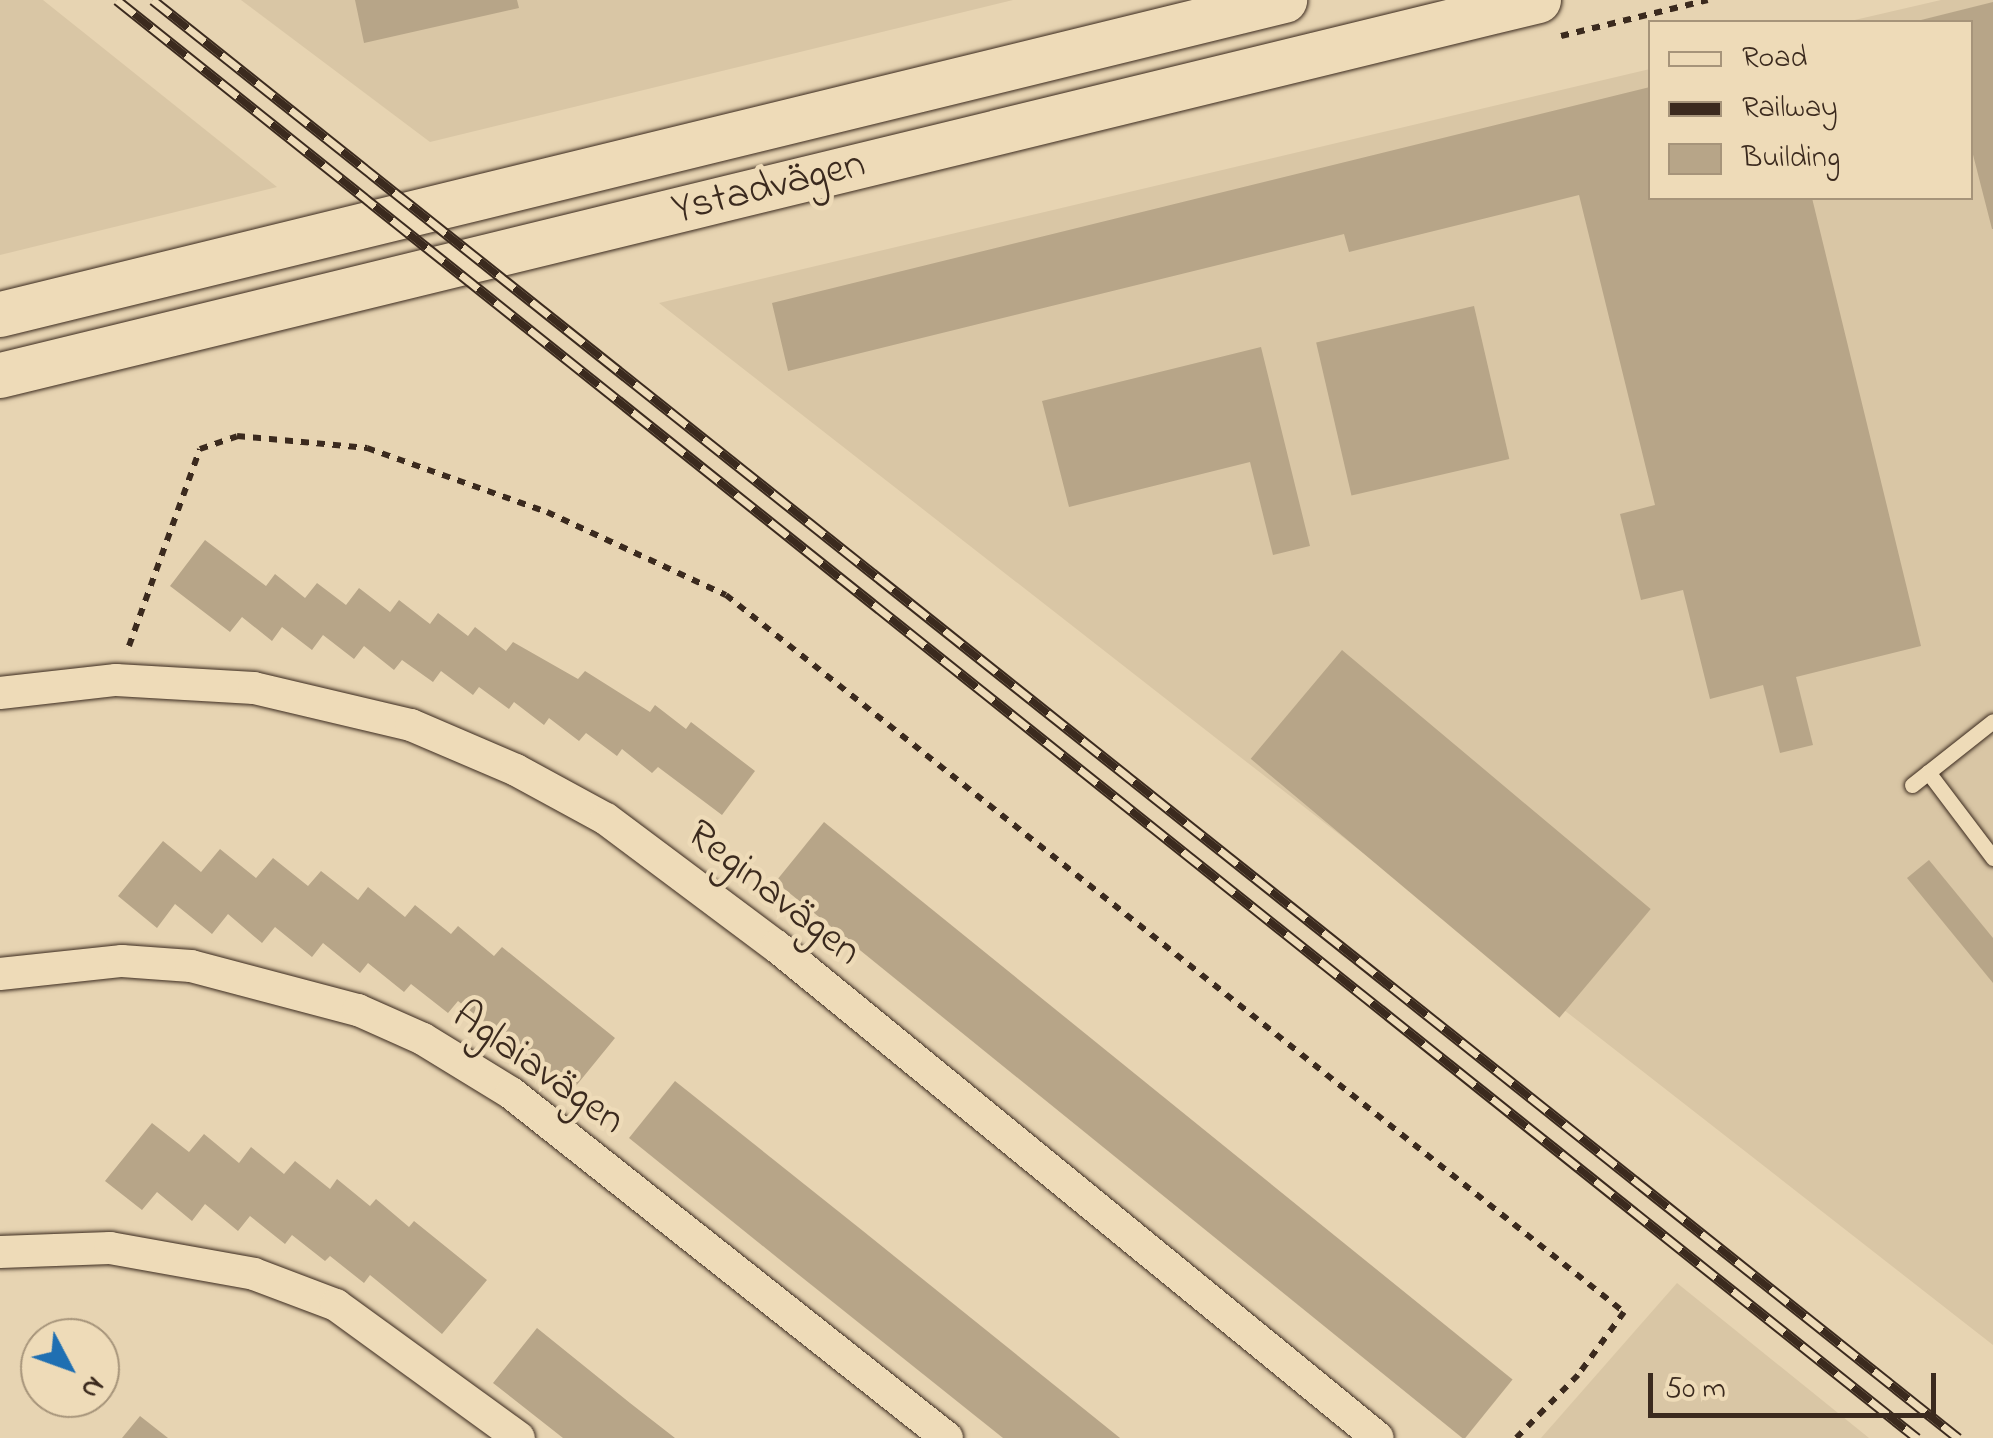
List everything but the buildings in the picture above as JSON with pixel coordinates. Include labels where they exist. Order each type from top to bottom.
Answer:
[{"type":"main road","name":"Ystadvägen","points":[[0,314],[1284,0]]},
{"type":"main road","name":"Ystadvägen","points":[[0,375],[1538,0]]},
{"type":"street","name":"Reginavägen","points":[[0,694],[116,680],[254,688],[412,726],[516,770],[606,819],[776,946],[1378,1438]]},
{"type":"street","name":"Aglaiavägen","points":[[0,974],[122,961],[190,966],[358,1010],[423,1039],[511,1094],[947,1438]]},
{"type":"street","points":[[0,1252],[45,1245],[110,1248],[254,1274],[336,1305],[519,1438]]},
{"type":"lane","points":[[1912,785],[1993,721]]},
{"type":"lane","points":[[1928,772],[1993,858]]},
{"type":"path","points":[[116,680],[200,449],[237,436],[366,448],[547,512],[726,595],[1624,1312],[1578,1375],[1516,1438]]},
{"type":"shaded area","points":[[0,0],[43,0],[277,187],[0,255]]},
{"type":"shaded area","points":[[241,0],[1013,0],[430,142]]},
{"type":"shaded area","points":[[1941,0],[1993,0],[1993,1345],[659,303],[1648,69],[1648,200],[1973,200],[1973,20],[1855,20]]},
{"type":"shaded area","points":[[1677,1283],[1869,1438],[1541,1438]]},
{"type":"railway","points":[[117,0],[1917,1438]]},
{"type":"railway","points":[[153,0],[1958,1438]]}]
